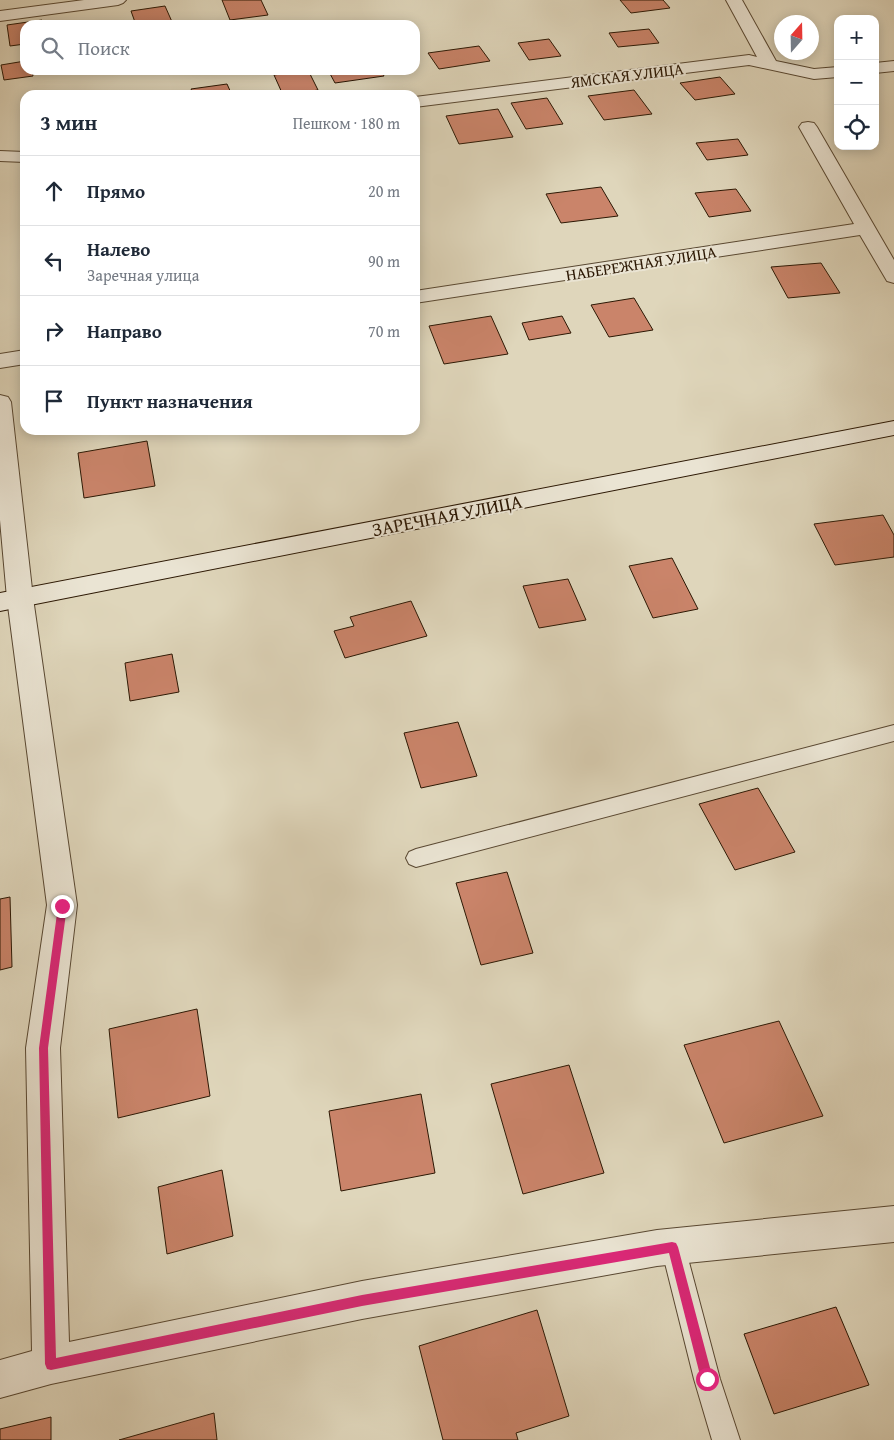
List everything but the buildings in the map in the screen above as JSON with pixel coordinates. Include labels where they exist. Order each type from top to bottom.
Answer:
[{"type":"street","points":[[0,16],[118,0]]},
{"type":"street","points":[[734,0],[770,65]]},
{"type":"street","name":"ЯМСКАЯ УЛИЦА","points":[[420,101],[750,60],[814,74],[834,72]]},
{"type":"street","points":[[879,68],[894,66]]},
{"type":"street","points":[[808,127],[894,277]]},
{"type":"street","points":[[0,156],[20,157]]},
{"type":"street","name":"НАБЕРЕЖНАЯ УЛИЦА","points":[[420,296],[866,228]]},
{"type":"street","points":[[0,361],[20,358]]},
{"type":"street","points":[[0,402],[10,600],[62,906],[44,1048],[51,1364]]},
{"type":"street","name":"ЗАРЕЧНАЯ УЛИЦА","points":[[10,600],[894,428]]},
{"type":"street","points":[[0,1379],[51,1364],[362,1300],[672,1247],[894,1224]]},
{"type":"lane","points":[[416,858],[894,733]]},
{"type":"lane","points":[[672,1247],[707,1379],[726,1440]]},
{"type":"route","points":[[62,906],[44,1048],[51,1364],[362,1300],[657,1248],[672,1247],[707,1379]]}]
